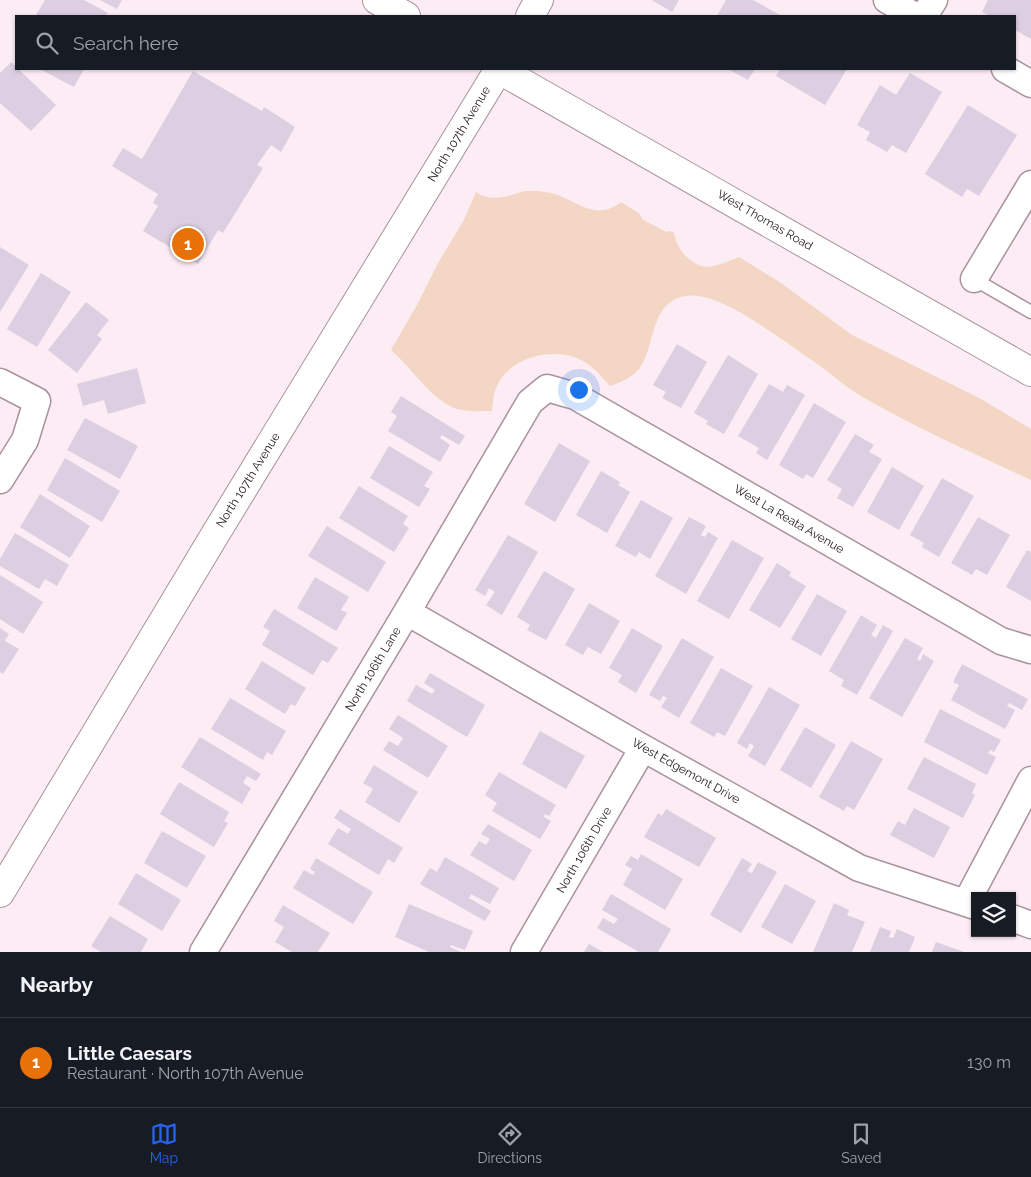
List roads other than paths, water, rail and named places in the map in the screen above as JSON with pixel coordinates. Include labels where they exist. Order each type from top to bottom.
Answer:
[{"type":"main road","points":[[378,0],[404,15]]},
{"type":"main road","points":[[531,15],[539,0]]},
{"type":"main road","name":"North 107th Avenue","points":[[0,893],[216,533],[498,70]]},
{"type":"main road","name":"West Thomas Road","points":[[501,70],[1031,372]]},
{"type":"street","points":[[887,0],[913,15]]},
{"type":"street","points":[[925,15],[934,0]]},
{"type":"street","points":[[1007,70],[1031,84]]},
{"type":"street","points":[[974,279],[1031,184]]},
{"type":"street","points":[[0,382],[37,401],[25,440],[0,480]]},
{"type":"street","name":"North 106th Lane","points":[[203,952],[408,612],[530,402],[547,388]]},
{"type":"street","name":"West La Reata Avenue","points":[[547,388],[575,396],[1001,642],[1031,650]]},
{"type":"street","name":"West Edgemont Drive","points":[[408,612],[643,748],[859,868],[970,904]]},
{"type":"street","name":"North 106th Drive","points":[[524,952],[643,748]]},
{"type":"street","points":[[970,904],[1031,780]]},
{"type":"street","points":[[1016,919],[1031,925]]},
{"type":"lane","points":[[974,279],[1031,312]]},
{"type":"place","name":"Little Caesars","points":[[188,244]]}]
